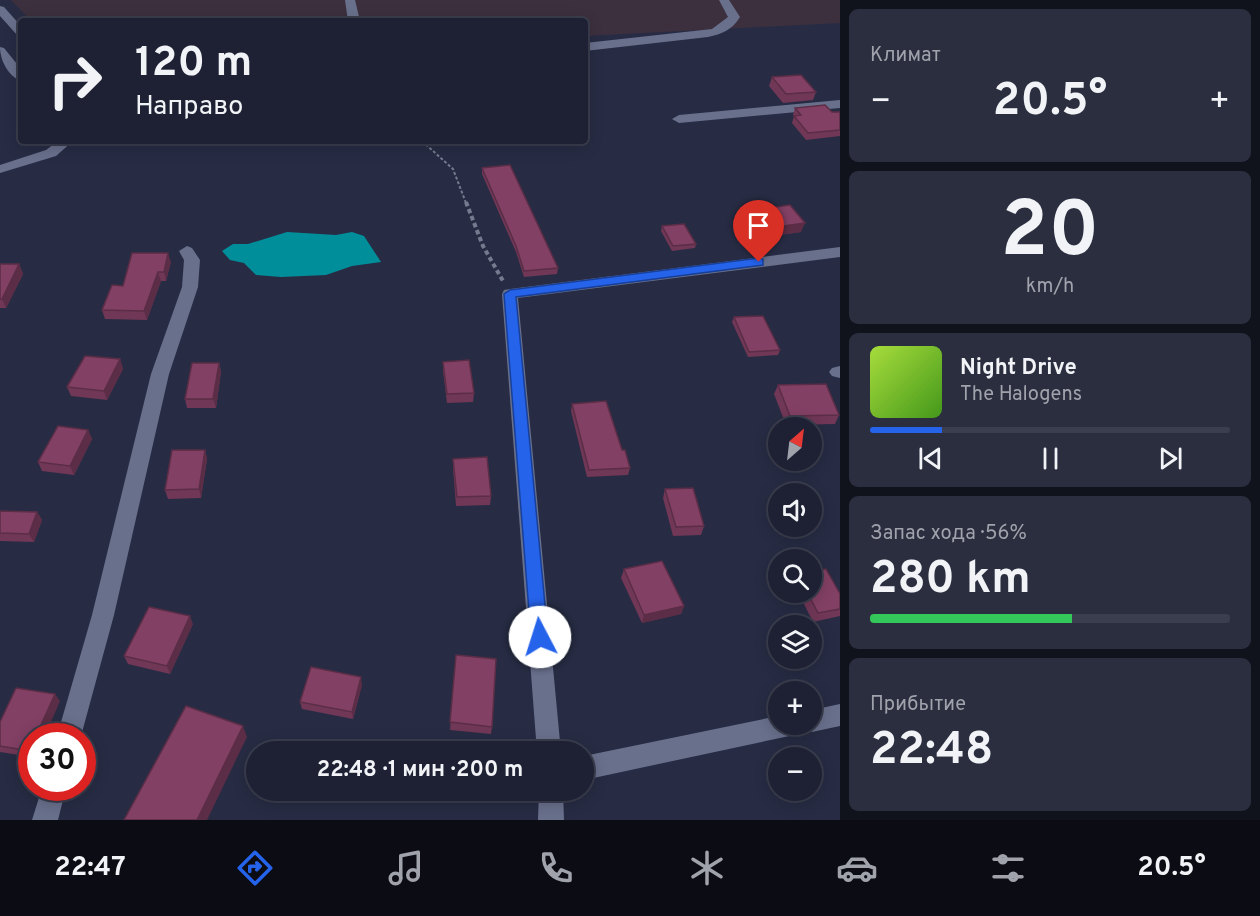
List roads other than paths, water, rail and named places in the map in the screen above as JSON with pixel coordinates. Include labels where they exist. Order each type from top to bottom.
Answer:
[{"type":"street","points":[[350,0],[353,18]]},
{"type":"street","points":[[588,47],[718,31],[731,23],[734,17],[724,0]]},
{"type":"street","points":[[0,9],[18,30]]},
{"type":"street","points":[[0,51],[18,72]]},
{"type":"street","points":[[679,119],[840,104]]},
{"type":"street","points":[[0,169],[51,153],[62,144]]},
{"type":"street","points":[[73,723],[103,615],[160,374],[190,287],[192,260],[187,251]]},
{"type":"street","points":[[548,741],[510,294],[840,252]]},
{"type":"street","points":[[822,719],[840,715]]},
{"type":"street","points":[[594,766],[768,729]]},
{"type":"street","points":[[45,820],[50,801]]},
{"type":"street","points":[[551,801],[551,820]]}]
